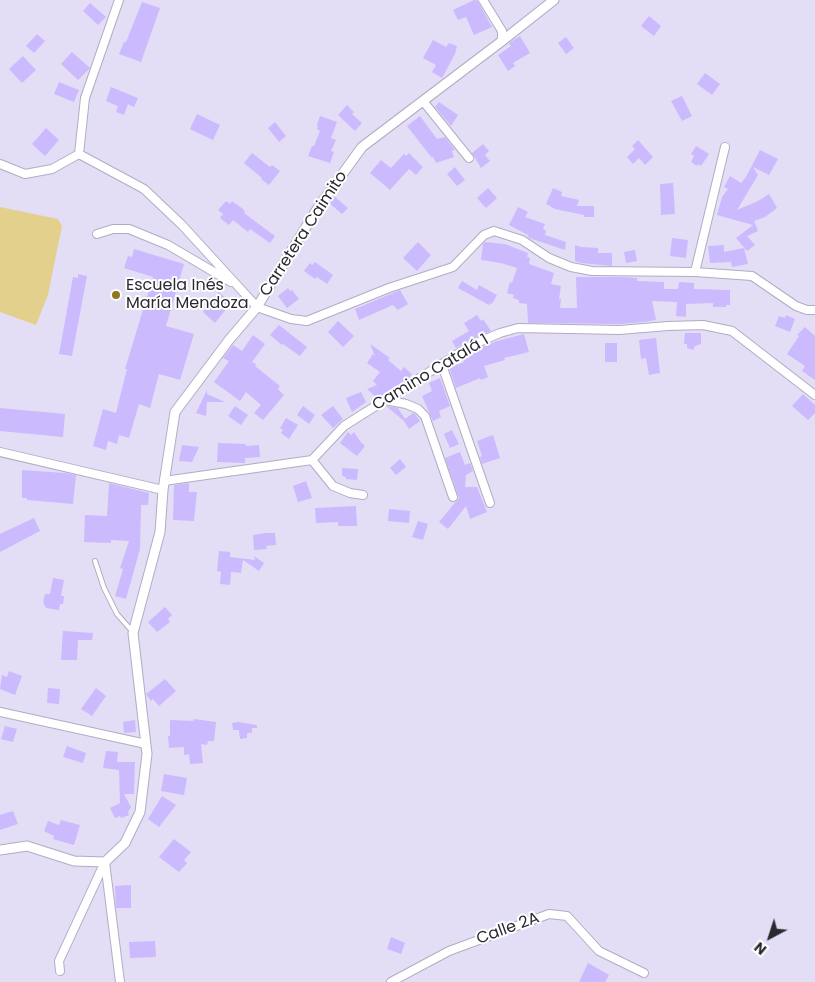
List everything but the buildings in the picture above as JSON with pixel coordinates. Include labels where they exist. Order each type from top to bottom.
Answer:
[{"type":"street","points":[[79,154],[85,98],[120,0]]},
{"type":"street","points":[[484,0],[502,31],[502,41]]},
{"type":"street","name":"Carretera Caimito","points":[[105,862],[125,842],[140,812],[147,754],[133,633],[160,532],[164,486],[175,412],[229,340],[257,307],[318,209],[362,147],[554,0]]},
{"type":"street","points":[[423,102],[469,158]]},
{"type":"street","points":[[695,272],[725,147]]},
{"type":"street","points":[[0,164],[26,174],[52,169],[79,154]]},
{"type":"street","points":[[79,154],[144,189],[182,225],[257,307],[291,319],[307,321],[390,288],[453,267],[484,235],[494,231],[522,240],[549,258],[571,267],[592,271],[695,272],[752,276],[796,306],[807,310],[815,310]]},
{"type":"street","points":[[97,234],[113,229],[129,229],[168,245],[239,287]]},
{"type":"street","name":"Camino Catalá 1","points":[[312,460],[344,426],[472,345],[518,328],[619,330],[703,325],[732,331],[815,395]]},
{"type":"street","points":[[442,365],[490,503]]},
{"type":"street","points":[[385,400],[418,408],[425,416],[453,497]]},
{"type":"street","points":[[0,452],[164,486],[312,460],[333,486],[350,493],[363,495]]},
{"type":"street","points":[[0,712],[146,744]]},
{"type":"street","points":[[0,850],[27,846],[74,861],[105,862]]},
{"type":"street","points":[[60,971],[59,961],[105,862]]},
{"type":"street","points":[[105,862],[120,982]]},
{"type":"street","name":"Calle 2A","points":[[391,982],[449,951],[549,914],[567,916],[599,951],[644,973]]},
{"type":"lane","points":[[95,561],[104,588],[117,614],[133,633]]},
{"type":"shaded area","points":[[0,207],[58,219],[62,226],[48,295],[36,325],[0,312]]},
{"type":"place","name":"Escuela Inés María Mendoza","points":[[116,295]]}]
